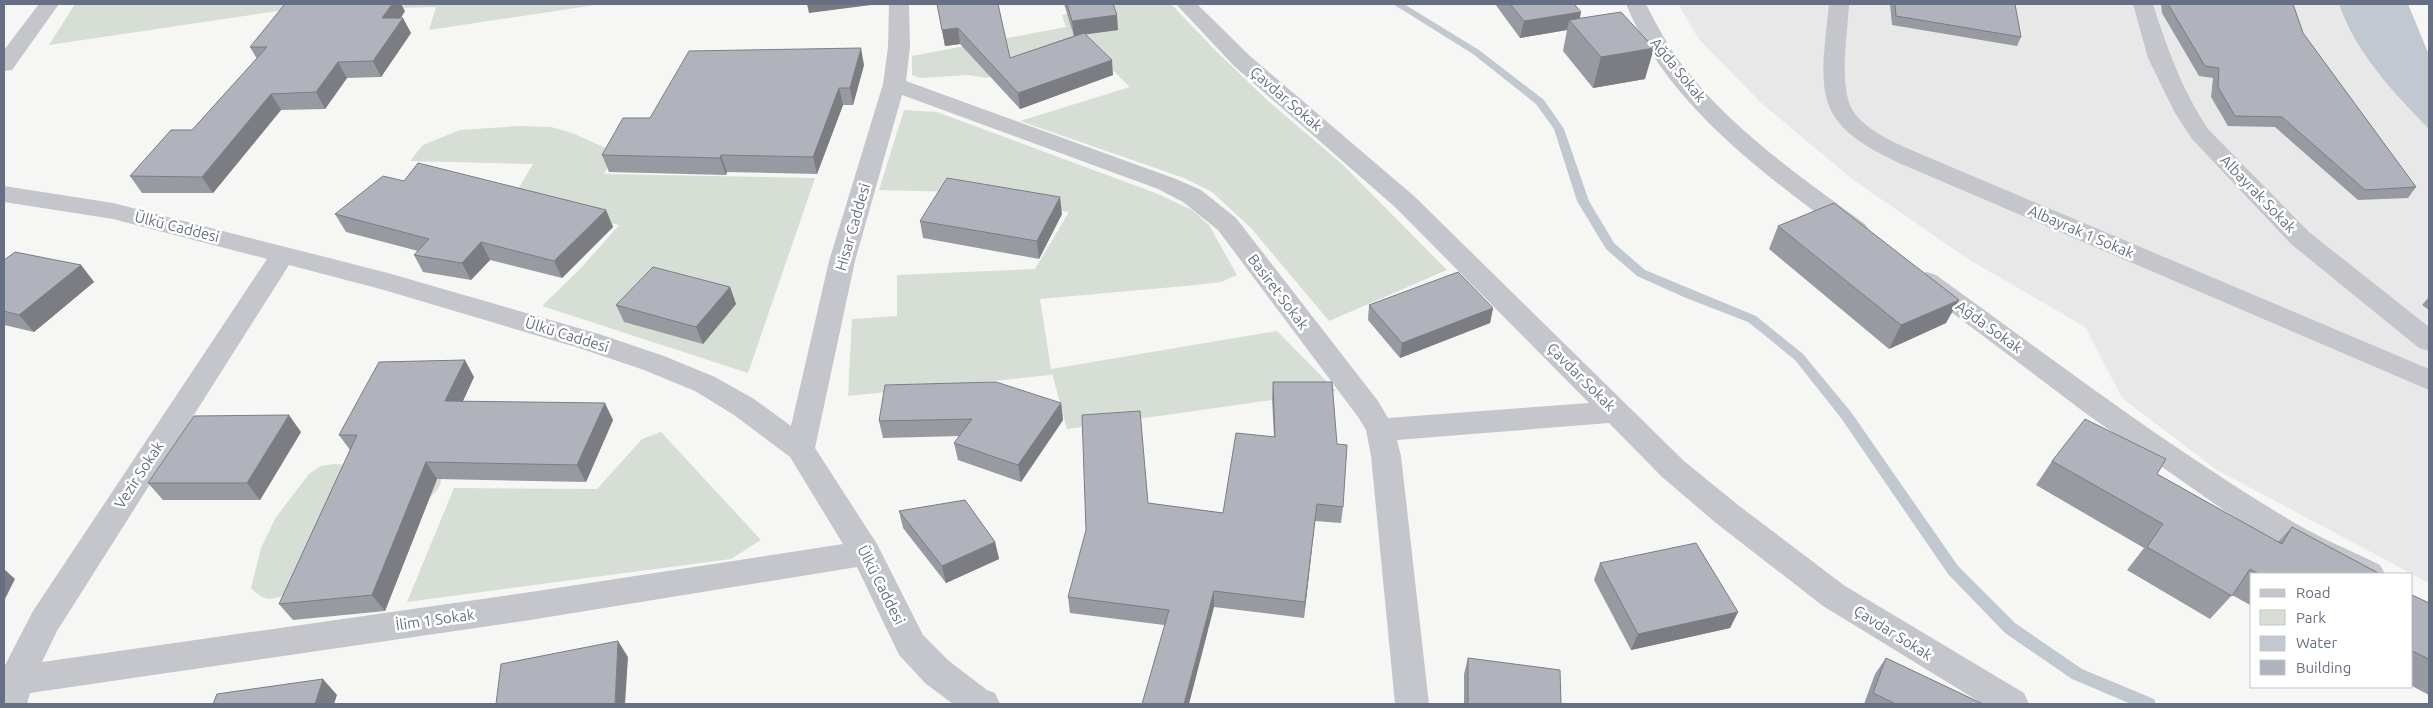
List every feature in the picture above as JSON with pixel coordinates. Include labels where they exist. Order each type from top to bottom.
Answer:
[{"type":"street","points":[[4,65],[49,4]]},
{"type":"street","name":"Hisar Caddesi","points":[[800,449],[842,261],[894,84],[899,47],[899,4]]},
{"type":"street","name":"Çavdar Sokak","points":[[1186,4],[1242,61],[1405,202],[1615,412],[1674,469],[1727,514],[1834,596],[2012,704]]},
{"type":"street","name":"Ağda Sokak","points":[[1636,4],[1649,34],[1669,63],[1702,101],[1742,140],[1793,183],[1873,242]]},
{"type":"street","name":"Albayrak 1 Sokak","points":[[1839,4],[1836,84],[1838,104],[1846,119],[1864,134],[1942,172],[2429,380]]},
{"type":"street","name":"Albayrak Sokak","points":[[2143,4],[2160,58],[2186,113],[2200,134],[2300,238],[2429,342]]},
{"type":"street","name":"Basiret Sokak","points":[[894,84],[1167,184],[1192,196],[1227,224],[1368,409],[1380,430],[1386,456],[1412,704]]},
{"type":"street","name":"Ülkü Caddesi","points":[[4,194],[113,212],[283,254],[589,341],[654,363],[705,384],[744,407],[800,449],[866,553],[911,645],[937,672],[978,703]]},
{"type":"street","name":"Vezir Sokak","points":[[10,689],[45,621],[283,254]]},
{"type":"street","name":"Ağda Sokak","points":[[1905,266],[2098,407],[2233,500],[2286,533],[2367,573]]},
{"type":"street","points":[[1380,430],[1615,412]]},
{"type":"street","name":"İlim 1 Sokak","points":[[10,689],[866,553]]},
{"type":"shaded area","points":[[1678,4],[2339,4],[2346,24],[2386,82],[2429,129],[2429,583],[2217,470],[2122,398],[2085,327],[1968,259],[1852,179],[1760,102],[1698,38]]},
{"type":"green space","points":[[75,4],[602,4],[429,30],[436,7],[277,11],[49,45]]},
{"type":"green space","points":[[1118,4],[1171,4],[1267,100],[1342,164],[1447,270],[1329,321],[1251,228],[1212,192],[1184,178],[1020,121],[1130,87],[1099,57],[1049,57],[986,78],[968,75],[920,78],[912,75],[912,56],[1066,27],[1062,15]]},
{"type":"green space","points":[[904,110],[937,112],[1158,194],[1192,210],[1209,225],[1237,275],[1221,282],[1040,299],[1051,369],[1277,331],[1336,391],[1067,429],[1052,373],[1051,375],[848,396],[852,319],[897,316],[897,275],[1035,269],[1069,212],[959,192],[879,190]]},
{"type":"green space","points":[[521,126],[551,127],[572,133],[615,152],[604,174],[815,178],[748,373],[542,306],[581,268],[619,225],[556,210],[504,213],[533,164],[410,161],[423,145],[460,130]]},
{"type":"green space","points":[[661,432],[761,540],[731,559],[407,602],[454,488],[597,489],[642,439]]},
{"type":"green space","points":[[335,464],[442,471],[438,489],[429,498],[287,594],[272,599],[260,595],[251,588],[261,548],[276,517],[309,474],[321,466]]},
{"type":"water","points":[[2339,4],[2408,4],[2429,55],[2429,129],[2390,87],[2365,55]]},
{"type":"building","points":[[285,4],[392,4],[382,18],[403,18],[373,61],[338,62],[316,92],[271,94],[202,177],[130,176],[171,130],[192,130],[267,47],[250,47]]},
{"type":"building","points":[[937,4],[998,4],[1010,58],[1084,33],[1112,60],[1018,93],[958,28],[942,30]]},
{"type":"building","points":[[1067,4],[1113,4],[1117,15],[1072,21]]},
{"type":"building","points":[[1510,4],[1574,4],[1581,12],[1524,21]]},
{"type":"building","points":[[1895,4],[2015,4],[2021,37],[1896,16]]},
{"type":"building","points":[[2168,4],[2293,4],[2303,33],[2416,187],[2365,190],[2282,117],[2235,116],[2218,87],[2219,68],[2205,66]]},
{"type":"building","points":[[1621,12],[1654,48],[1601,57],[1569,20]]},
{"type":"building","points":[[861,48],[850,88],[839,88],[813,157],[721,155],[720,158],[602,155],[623,118],[650,118],[689,51]]},
{"type":"building","points":[[418,163],[606,210],[554,261],[481,242],[462,263],[414,255],[429,239],[335,214],[383,176],[404,181]]},
{"type":"building","points":[[947,178],[1060,197],[1037,241],[920,221]]},
{"type":"building","points":[[1834,203],[1959,300],[1901,325],[1778,226]]},
{"type":"building","points":[[15,252],[81,265],[19,315],[4,311],[4,260]]},
{"type":"building","points":[[653,267],[730,287],[696,327],[616,305]]},
{"type":"building","points":[[1458,272],[1493,308],[1402,343],[1369,305]]},
{"type":"building","points":[[465,360],[445,401],[605,403],[577,465],[426,462],[372,595],[279,604],[357,435],[339,435],[379,362]]},
{"type":"building","points":[[996,382],[1061,403],[1018,465],[954,443],[972,419],[879,421],[885,385]]},
{"type":"building","points":[[1273,382],[1332,382],[1337,444],[1347,445],[1343,507],[1317,504],[1305,602],[1214,591],[1184,704],[1142,704],[1169,610],[1068,597],[1086,530],[1082,415],[1140,411],[1148,503],[1223,513],[1236,433],[1275,437]]},
{"type":"building","points":[[289,415],[247,483],[148,483],[194,416]]},
{"type":"building","points":[[2085,419],[2166,459],[2157,474],[2282,544],[2292,527],[2378,573],[2257,573],[2250,569],[2232,596],[2147,547],[2163,524],[2052,461]]},
{"type":"building","points":[[965,500],[995,542],[942,566],[899,511]]},
{"type":"building","points":[[1696,543],[1738,612],[1638,634],[1600,563]]},
{"type":"building","points":[[2413,595],[2429,603],[2429,659],[2413,651]]},
{"type":"building","points":[[618,641],[615,704],[496,704],[501,664]]},
{"type":"building","points":[[1468,658],[1560,670],[1561,704],[1468,704]]},
{"type":"building","points":[[1886,658],[1983,704],[1896,704],[1873,693]]},
{"type":"building","points":[[323,679],[315,704],[213,704],[217,694]]},
{"type":"waterway","points":[[1398,4],[1476,52],[1540,102],[1559,129],[1583,201],[1610,246],[1641,273],[1690,295],[1752,319],[1799,357],[1846,415],[1953,570],[2010,628],[2077,674],[2148,704]]}]
